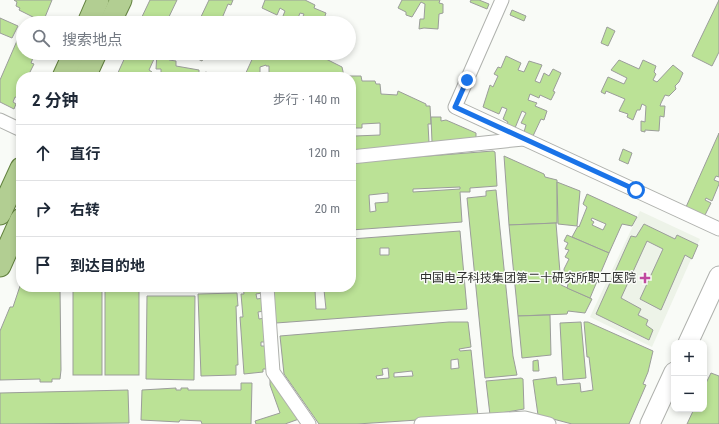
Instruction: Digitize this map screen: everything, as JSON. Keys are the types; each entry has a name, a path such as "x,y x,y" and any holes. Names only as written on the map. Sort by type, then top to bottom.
{"main road":[{"path":"91,16 98,0"},
{"path":"113,16 121,0"},
{"path":"65,72 71,60"},
{"path":"88,72 93,60"},
{"path":"0,214 16,179"},
{"path":"0,266 16,230"}],"street":[{"path":"502,0 455,107 525,138 719,229"},
{"path":"0,120 16,128"},
{"path":"356,156 525,138"},
{"path":"689,340 719,276"},
{"path":"267,292 273,372 309,424"},
{"path":"650,424 672,376"},
{"path":"421,424 525,418 549,424"}],"shaded area":[{"name":"中国电子科技集团第二十研究所职工医院","path":"640,211 700,239 652,347 590,317"}],"building":[{"path":"14,0 52,0 45,16 31,16 19,10 20,8 16,6 17,2"},
{"path":"150,0 177,0 169,16 142,16"},
{"path":"209,0 233,0 231,5 228,4 223,16 201,16"},
{"path":"265,0 305,0 315,5 314,8 326,13 325,16 303,16 304,14 300,13 299,16 283,16 285,11 280,8 277,15 262,8"},
{"path":"402,0 440,0 439,3 443,4 443,13 439,14 438,29 419,29 420,19 424,19 425,4 421,2 412,17 406,15 406,12 398,8"},
{"path":"471,0 479,0 489,4 487,9 470,2"},
{"path":"719,0 719,52 712,66 692,56"},
{"path":"512,10 526,16 524,21 510,15"},
{"path":"0,18 16,25 16,30 12,38 0,33"},
{"path":"607,27 615,31 608,46 601,43"},
{"path":"16,43 16,60 32,60 31,63 34,64 30,72 16,72 16,97 13,102 16,104 14,109 0,102 0,80"},
{"path":"506,56 521,63 518,70 524,72 529,61 542,65 535,81 540,83 544,73 549,76 553,69 561,73 553,91 555,92 551,100 540,95 539,98 530,94 528,100 537,103 535,106 547,111 544,120 541,119 533,136 524,132 526,125 521,123 526,113 522,111 515,128 507,124 508,122 503,119 507,109 502,107 499,114 483,107 490,85 493,87 498,76 494,74 498,67 501,68"},
{"path":"124,60 154,60 149,70 152,72 118,72"},
{"path":"157,60 169,60 176,61 176,66 199,70 199,72 161,72 161,69 156,69"},
{"path":"252,60 328,60 342,67 343,72 269,72 269,66 266,65 260,67 260,72 246,72"},
{"path":"619,60 639,69 643,60 656,66 654,72 656,74 653,80 657,82 673,65 683,73 679,82 675,86 676,89 669,96 665,95 661,103 660,106 665,106 664,117 660,116 659,131 641,131 641,121 645,122 646,106 642,104 640,110 637,110 633,120 627,117 628,114 619,111 625,99 606,91 605,94 601,92 608,77 624,84 627,78 611,70"},
{"path":"356,76 361,76 362,81 375,81 376,84 380,84 381,94 397,95 398,91 426,104 426,106 430,106 431,124 428,124 429,143 356,150 356,136 380,135 380,123 362,124 362,128 356,128"},
{"path":"431,117 441,117 441,121 446,120 476,133 476,141 432,142"},
{"path":"719,133 719,177 716,176 714,180 719,182 719,184 712,201 706,198 705,200 711,203 703,219 686,207"},
{"path":"623,149 632,153 628,164 619,160"},
{"path":"495,152 497,186 470,188 470,192 460,192 462,222 356,230 356,162","holes":["460,187 460,189 413,192 413,189","388,193 388,202 375,203 376,211 370,212 369,195"]},
{"path":"504,156 544,174 545,177 557,180 557,223 509,225"},
{"path":"557,182 580,191 577,226 558,224"},
{"path":"496,190 513,356 517,375 485,378 467,198 486,196 486,191"},
{"path":"587,194 637,217 632,226 622,224 609,253 572,237 578,226 579,227 587,207 583,204","holes":["592,218 606,224 603,230 592,225 594,222 591,220"]},
{"path":"556,223 561,285 592,299 585,313 568,311 567,314 518,316 509,225"},
{"path":"644,224 675,239 677,235 698,245 692,259 685,255 661,310 640,299 663,249 647,241 621,298 641,309 638,315 648,320 646,325 653,330 649,340 596,314 631,236 636,237"},
{"path":"460,231 467,309 276,323 273,292 315,292 316,309 326,309 324,292 356,292 356,239","holes":["380,248 389,248 389,255 380,255"]},
{"path":"567,235 609,253 590,298 567,288 568,284 564,282 564,269 569,259 565,257 569,250 565,249 568,243 564,241"},
{"path":"18,292 60,292 60,379 52,379 52,382 40,382 40,379 0,380 0,331 10,307 13,307"},
{"path":"73,292 102,292 102,375 73,375"},
{"path":"105,292 139,292 139,375 105,375"},
{"path":"244,292 262,292 256,294 257,299 263,298 264,311 258,312 259,319 265,318 266,342 261,342 261,346 267,346 268,369 263,369 263,372 244,374 240,317 243,317 241,294 244,294"},
{"path":"237,293 238,365 236,365 236,375 201,376 198,294"},
{"path":"147,296 195,296 194,380 146,379"},
{"path":"550,315 551,355 522,358 518,316"},
{"path":"449,322 468,322 471,347 459,349 460,351 471,350 478,416 357,424 319,424 284,374 280,336","holes":["458,359 459,368 451,369 451,360","388,368 389,378 377,379 376,376 383,375 382,369","412,371 413,376 394,377 394,373"]},
{"path":"581,322 586,378 563,380 560,323"},
{"path":"584,322 588,322 653,351 648,372 643,384 646,385 629,424 572,424 538,415 533,380 556,377 557,385 580,383 581,392 593,390 589,357 587,357"},
{"path":"538,360 539,371 533,371 533,361"},
{"path":"711,373 719,376 719,424 687,424 693,412 707,412 707,381"},
{"path":"276,379 299,419 285,424 256,424 255,421 280,413 270,385 270,380"},
{"path":"523,379 524,409 490,415 486,381"},
{"path":"241,383 252,383 251,424 202,424 201,421 180,420 179,422 141,420 142,390 176,388 176,390 181,390 181,388 188,388 188,390 241,390"},
{"path":"128,390 129,423 0,424 0,393"}],"place":[{"name":"中国电子科技集团第二十研究所职工医院","path":"645,278"}],"route":[{"path":"467,80 455,107 636,190"}]}
